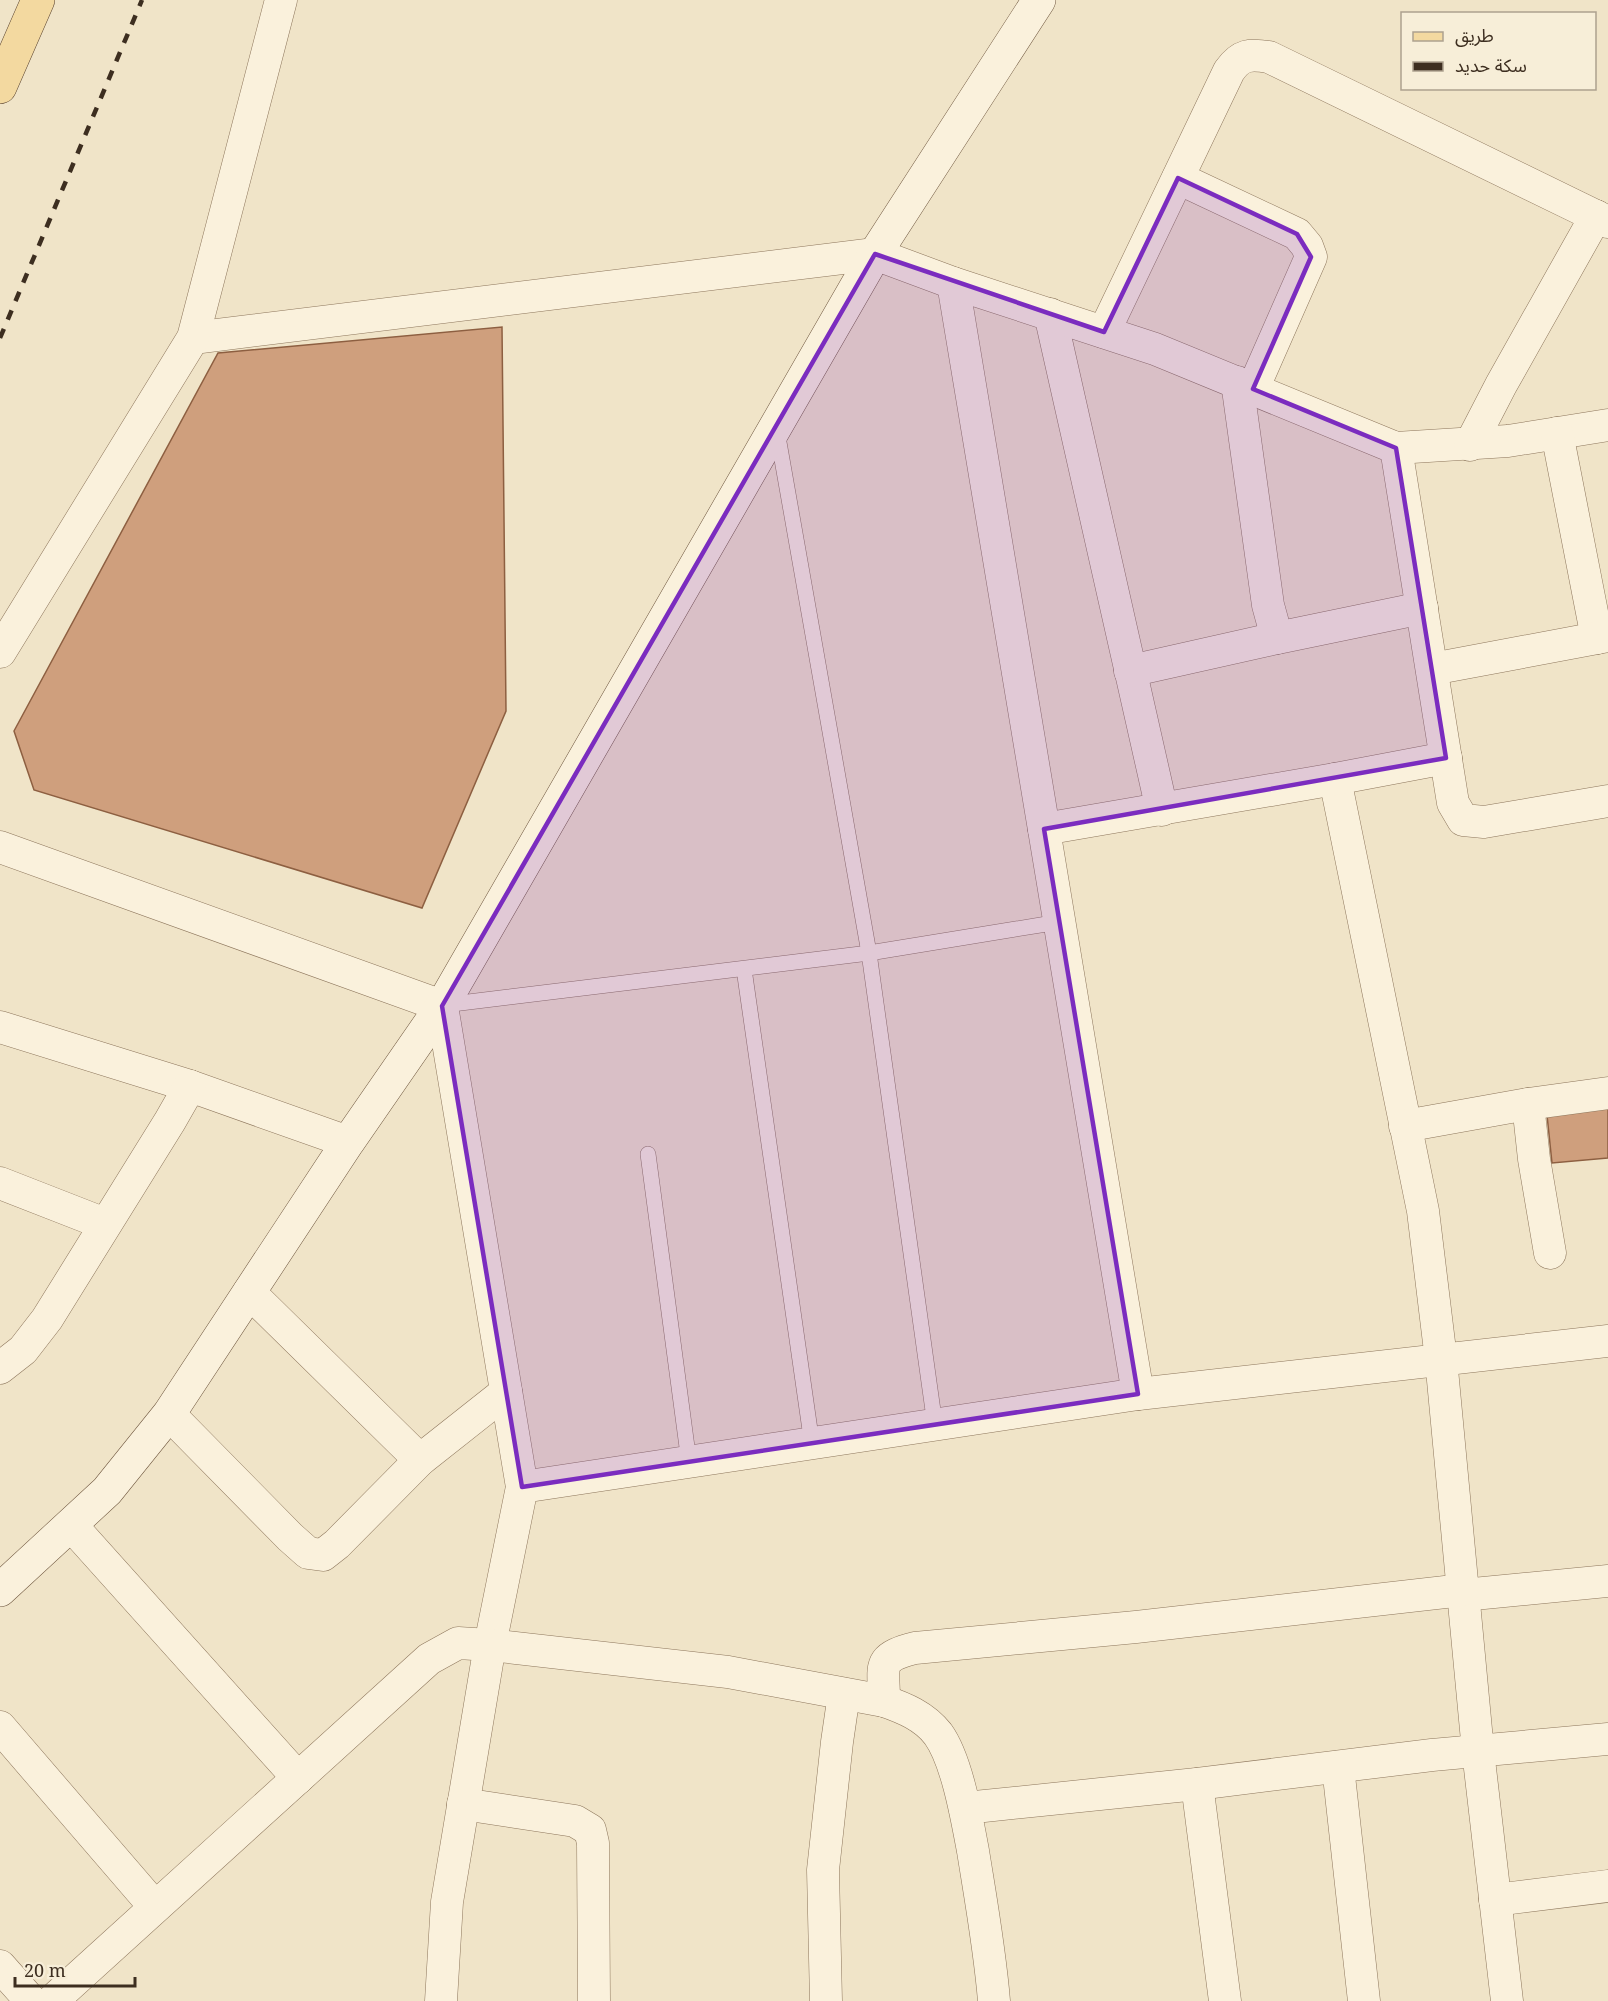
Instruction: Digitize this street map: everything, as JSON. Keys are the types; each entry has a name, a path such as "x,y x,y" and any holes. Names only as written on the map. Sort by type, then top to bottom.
{"main road":[{"path":"0,87 38,0"}],"street":[{"path":"0,652 193,338 280,0"},
{"path":"4,1579 71,1525 107,1491 169,1414 348,1142 442,1006 875,254 1039,0"},
{"path":"1104,332 1229,70 1237,60 1246,56 1269,57 1602,219 1501,385 1470,445"},
{"path":"1178,178 1298,234 1307,246 1311,257 1245,385 1268,605 1277,638"},
{"path":"193,338 875,254 953,283 1155,349 1396,448 1508,441 1608,425"},
{"path":"953,283 1138,1394"},
{"path":"1050,314 1162,810"},
{"path":"1432,669 1602,637 1557,433"},
{"path":"1396,448 1454,803 1463,820 1484,822 1608,801"},
{"path":"1130,671 1422,608"},
{"path":"1044,829 1162,810 1446,758"},
{"path":"1335,779 1423,1211 1441,1359 1478,1750 1507,2001"},
{"path":"0,847 442,1006"},
{"path":"441,2001 447,1902 490,1645 522,1487 442,1006"},
{"path":"0,1027 190,1086 348,1142"},
{"path":"0,1368 23,1350 47,1319 190,1086"},
{"path":"1405,1126 1528,1104 1608,1093"},
{"path":"1528,1104 1534,1159 1550,1253"},
{"path":"0,1183 105,1224"},
{"path":"249,1292 420,1460"},
{"path":"522,1487 1138,1394 1608,1341"},
{"path":"169,1414 290,1537 308,1553 323,1555 337,1544 420,1460 506,1392"},
{"path":"71,1525 298,1778"},
{"path":"884,1701 884,1665 888,1658 896,1653 915,1648 1463,1592 1608,1581"},
{"path":"52,2001 429,1659 458,1643 729,1672 884,1701 905,1708 920,1717 938,1734 951,1762 965,1808 989,1945 994,2001"},
{"path":"826,2001 823,1870 835,1754 844,1694"},
{"path":"0,1727 155,1907"},
{"path":"965,1808 1197,1784 1478,1750 1608,1739"},
{"path":"1338,1767 1364,2001"},
{"path":"1197,1784 1225,2001"},
{"path":"463,1804 575,1821 590,1830 593,1843 594,2001"},
{"path":"1495,1900 1608,1886"},
{"path":"0,1966 31,2001"}],"lane":[{"path":"776,425 869,953 935,1425"},
{"path":"442,1006 869,953 1059,922"},
{"path":"744,969 812,1444"},
{"path":"648,1154 688,1462"}],"highlighted area":[{"path":"1178,178 1297,234 1311,257 1253,389 1396,448 1446,758 1044,829 1138,1394 522,1487 442,1006 875,254 1104,332"}],"building":[{"path":"502,327 506,711 422,908 34,790 14,731 218,353"},
{"path":"1608,1107 1608,1158 1552,1163 1547,1115"}],"railway":[{"path":"0,338 142,0"}]}
